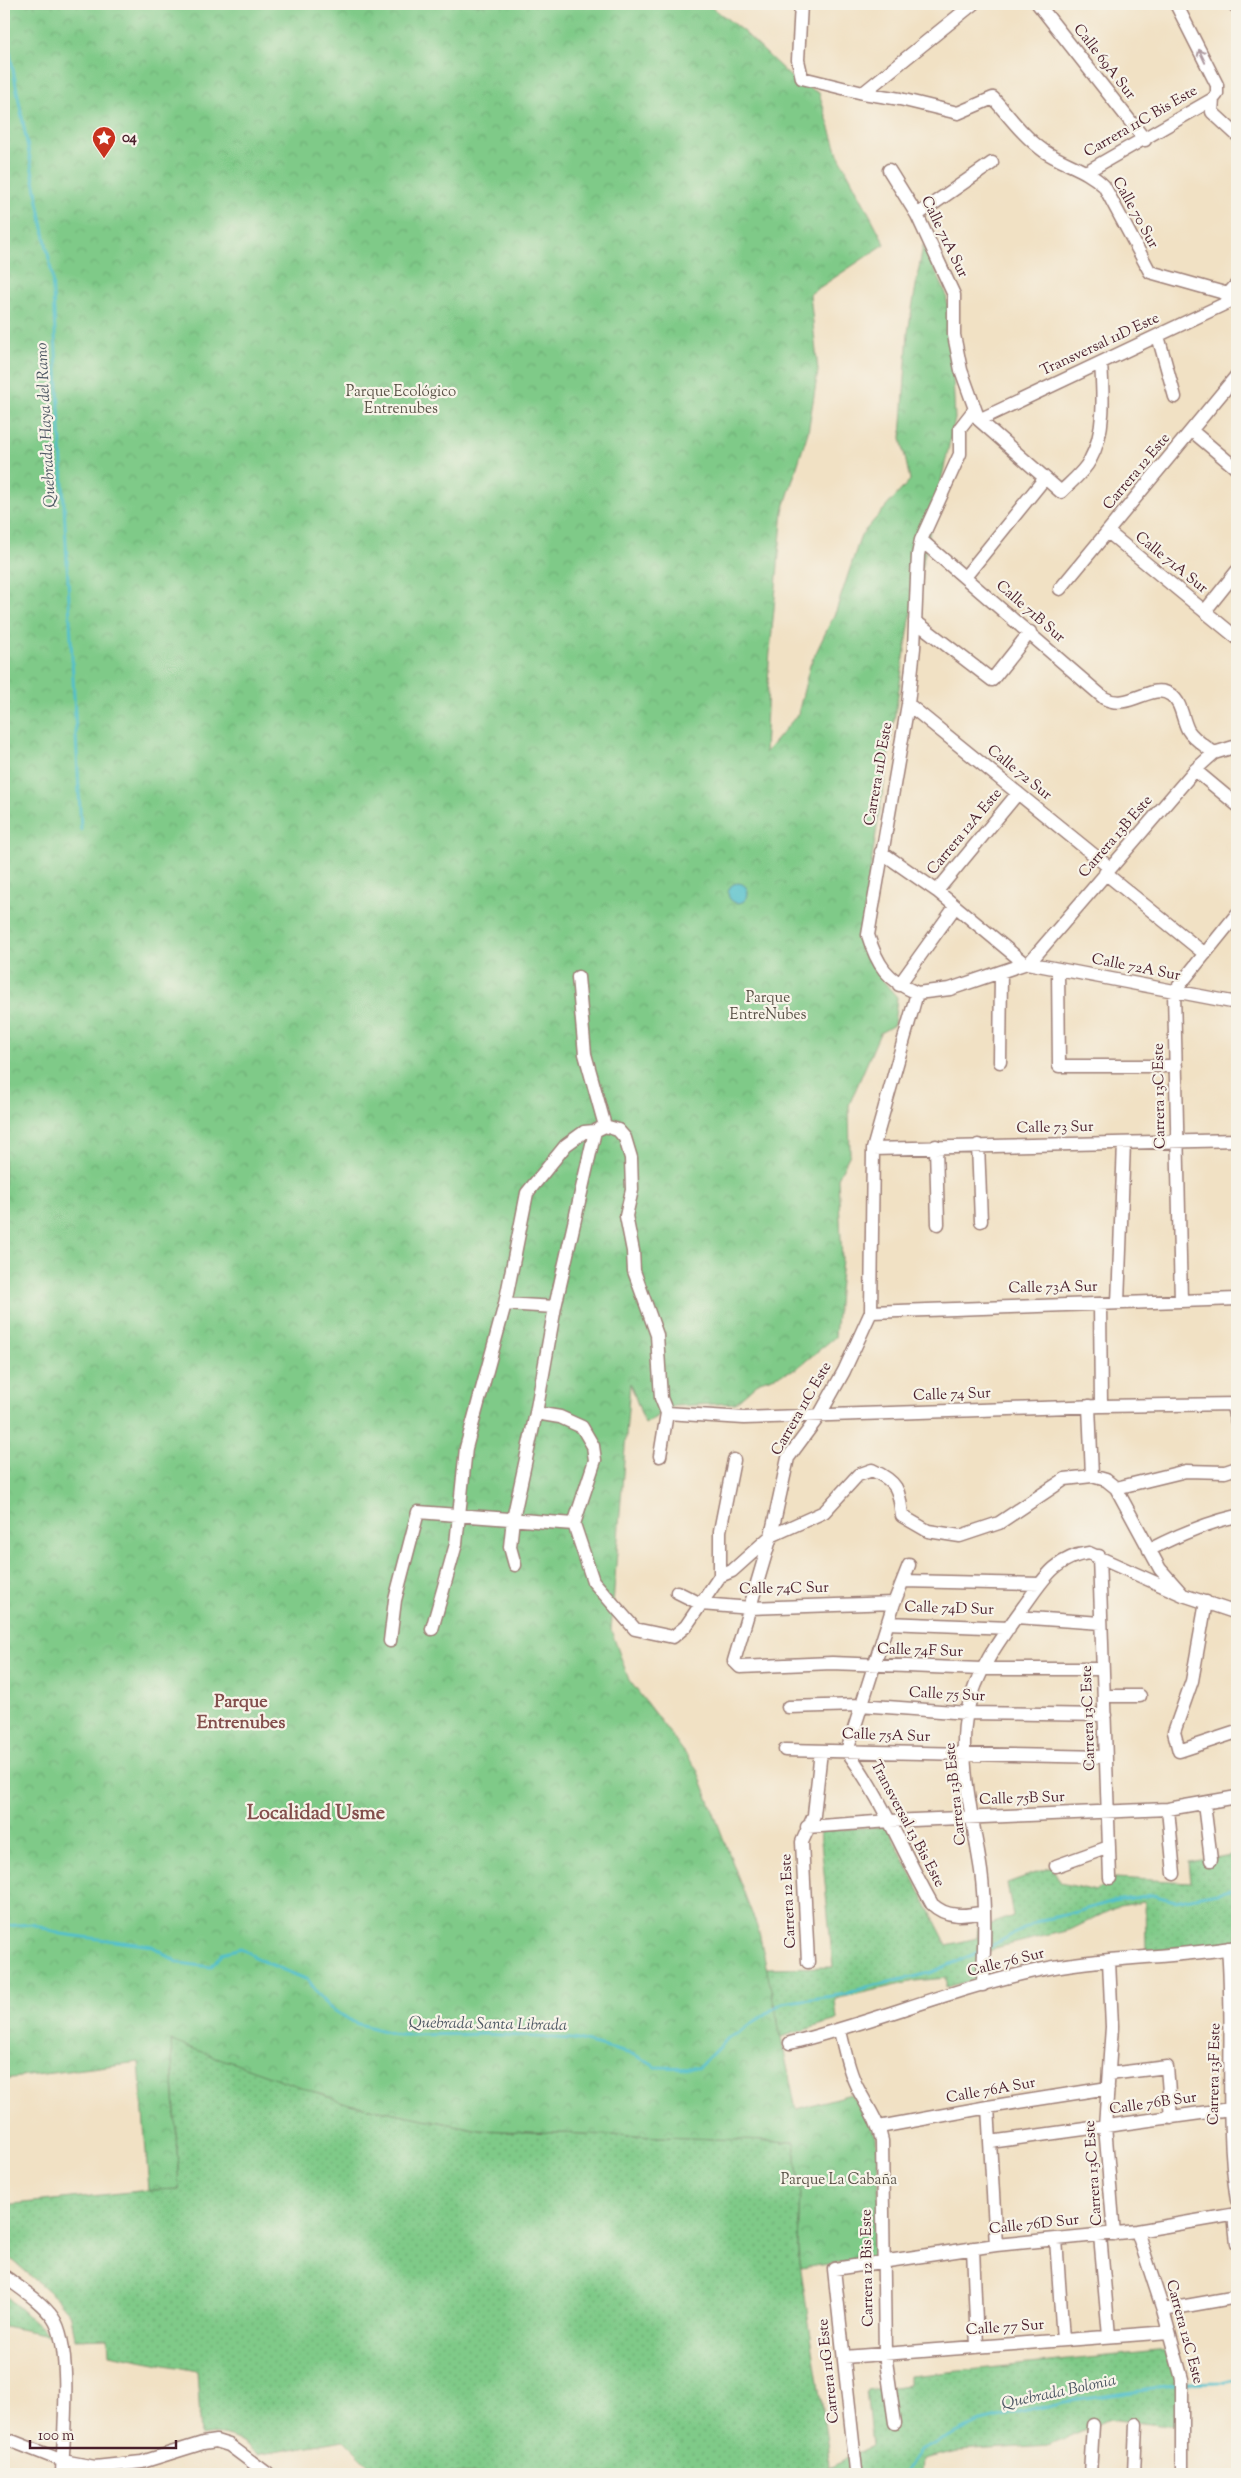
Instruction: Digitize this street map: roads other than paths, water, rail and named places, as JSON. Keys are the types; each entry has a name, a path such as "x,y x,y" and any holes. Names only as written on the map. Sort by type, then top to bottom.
{"street":[{"path":"801,4 799,70 802,78 807,81 863,93 973,4"},
{"name":"Calle 69A Sur","path":"1038,4 1145,140"},
{"path":"1176,4 1217,85 1217,94 1213,99 1212,112 1237,135"},
{"path":"1233,4 1237,7"},
{"name":"Calle 70 Sur","path":"863,93 900,99 958,113 992,98 1036,145 1086,172 1104,186 1146,268 1150,272 1234,298"},
{"name":"Carrera 11C Bis Este","path":"1086,172 1145,140 1213,99"},
{"path":"917,215 992,163"},
{"name":"Calle 71A Sur","path":"889,170 917,215 954,295 954,335 962,370 977,415"},
{"path":"1234,298 1237,284"},
{"name":"Transversal 11D Este","path":"977,415 1102,363 1234,298"},
{"path":"1158,336 1175,397"},
{"path":"977,415 1061,492 1091,459 1098,438 1103,401 1102,363"},
{"name":"Carrera 12 Este","path":"1060,589 1237,375"},
{"name":"Carrera 11D Este","path":"916,993 898,985 887,976 872,950 868,935 908,704 918,555 921,540 960,454 960,428 977,415"},
{"path":"1192,431 1236,465"},
{"path":"965,577 1045,478"},
{"name":"Calle 71A Sur","path":"1108,532 1237,638"},
{"name":"Calle 71B Sur","path":"921,540 1030,632 1104,698 1120,704 1150,693 1170,694 1176,700 1189,731 1214,753"},
{"path":"1205,611 1237,571"},
{"path":"915,620 992,680 1030,632"},
{"name":"Calle 72 Sur","path":"908,704 1018,793 1205,954"},
{"name":"Carrera 13B Este","path":"1027,963 1196,770 1214,753 1237,746"},
{"path":"1196,770 1237,805"},
{"name":"Carrera 12A Este","path":"937,891 1018,793"},
{"name":"Calle 72A Sur","path":"881,852 937,891 1027,963 1237,1003"},
{"path":"898,985 955,907"},
{"path":"1174,992 1237,914"},
{"path":"916,993 950,989 1027,963"},
{"path":"1058,969 1058,1064 1063,1067 1176,1066"},
{"path":"1000,1062 1001,973"},
{"path":"515,1565 510,1547 513,1519 536,1413 555,1307 600,1128 585,1054 578,977"},
{"name":"Carrera 13C Este","path":"1174,992 1181,1301"},
{"name":"Carrera 11C Este","path":"736,1664 734,1661 736,1649 751,1608 771,1536 788,1458 819,1416 844,1372 870,1312 874,1149 916,993"},
{"path":"432,1629 456,1544 466,1448 505,1304 527,1193 566,1145 584,1132 600,1128 618,1130 625,1138 631,1158 632,1190 626,1216 633,1251 634,1271 656,1335 661,1398 667,1413 660,1456"},
{"name":"Calle 73 Sur","path":"874,1149 1237,1140"},
{"path":"1118,1303 1124,1143"},
{"path":"978,1145 982,1221"},
{"path":"936,1146 938,1224"},
{"name":"Calle 73A Sur","path":"870,1312 1237,1299"},
{"path":"505,1304 555,1307"},
{"path":"1092,1476 1100,1304"},
{"path":"1234,1404 1237,1422"},
{"name":"Calle 74 Sur","path":"667,1413 744,1418 1095,1406 1234,1404"},
{"path":"536,1413 560,1417 582,1427 593,1446 594,1460 574,1524 593,1581 635,1629 673,1637 686,1626 720,1576 721,1524 734,1460"},
{"path":"1116,1488 1186,1471 1225,1472 1237,1468"},
{"path":"720,1576 732,1571 771,1536 824,1512 858,1475 872,1470 890,1478 899,1491 902,1516 928,1531 960,1536 999,1523 1065,1479 1092,1476 1106,1480 1116,1488 1160,1569 1183,1595"},
{"path":"390,1641 395,1600 418,1512 574,1524"},
{"path":"1149,1550 1204,1525 1237,1516"},
{"name":"Carrera 13B Este","path":"983,1985 984,1912 981,1872 972,1817 965,1754 967,1713 981,1669 1012,1622 1054,1566 1077,1555 1089,1553 1099,1556"},
{"path":"1099,1556 1183,1595 1237,1613"},
{"name":"Carrera 13C Este","path":"1099,1556 1110,1878"},
{"path":"847,1751 894,1603 909,1565"},
{"path":"904,1580 1040,1584"},
{"name":"Calle 74C Sur","path":"677,1592 701,1604 751,1608 894,1603"},
{"path":"1206,1602 1192,1681 1174,1732 1179,1751 1237,1732"},
{"path":"1012,1622 1102,1623"},
{"name":"Calle 74D Sur","path":"888,1623 1012,1622"},
{"name":"Calle 74F Sur","path":"736,1664 740,1667 848,1663 874,1666 981,1669 1103,1669"},
{"path":"1104,1696 1140,1696"},
{"name":"Calle 75 Sur","path":"788,1707 860,1706 967,1713 1104,1715"},
{"name":"Calle 75A Sur","path":"785,1750 1106,1756"},
{"name":"Carrera 12 Este","path":"808,1962 802,1842 814,1815 821,1751"},
{"name":"Transversal 13 Bis Este","path":"847,1751 862,1771 890,1821 932,1904 939,1911 957,1915 984,1912"},
{"name":"Calle 75B Sur","path":"807,1828 890,1821 1168,1809 1237,1797"},
{"path":"1204,1804 1211,1860"},
{"path":"1168,1809 1174,1874"},
{"path":"1056,1866 1109,1847"},
{"name":"Calle 76 Sur","path":"790,2043 840,2031 983,1985 1031,1972 1233,1947"},
{"name":"Carrera 13F Este","path":"1233,1947 1230,2110 1232,2163 1237,2200"},
{"name":"Carrera 13C Este","path":"1109,1962 1112,2027 1105,2126 1114,2234"},
{"name":"Carrera 12 Bis Este","path":"840,2031 854,2080 880,2127 883,2158 883,2262 886,2354 895,2423"},
{"path":"1109,2074 1167,2068 1171,2118"},
{"name":"Calle 76A Sur","path":"880,2127 988,2107 1108,2088"},
{"path":"988,2107 996,2245"},
{"name":"Calle 76B Sur","path":"990,2142 1230,2110"},
{"path":"1235,2214 1237,2243"},
{"name":"Calle 76D Sur","path":"834,2269 996,2245 1137,2231 1235,2214"},
{"name":"Carrera 12C Este","path":"1137,2231 1170,2332 1183,2385 1182,2474"},
{"path":"1100,2235 1109,2336"},
{"path":"1056,2239 1063,2340"},
{"path":"973,2248 977,2347"},
{"name":"Carrera 11G Este","path":"834,2269 856,2470"},
{"path":"4,2276 43,2306 61,2332 65,2425 62,2474"},
{"path":"1163,2310 1237,2296"},
{"name":"Calle 77 Sur","path":"844,2357 1170,2332"},
{"path":"1134,2474 1136,2424"},
{"path":"1090,2474 1093,2425"},
{"path":"4,2438 63,2461 95,2467 142,2462 203,2443 216,2442 230,2445 268,2474"}],"water":[{"path":"738,883 745,886 748,893 745,900 738,903 731,900 728,893 731,886"}],"waterway":[{"name":"Quebrada Haya del Ramo","path":"4,22 52,275 81,830"},
{"name":"Quebrada Santa Librada","path":"987,1948 1041,1920 1114,1901 1152,1895 1175,1901 1237,1889"},
{"name":"Quebrada Santa Librada","path":"4,1926 32,1924 61,1934 152,1946 179,1963 211,1967 222,1953 241,1948 260,1960 308,1980 327,2006 355,2023 398,2035 487,2034 574,2039 635,2055 656,2067 698,2068 724,2042 782,2003 846,1994 867,1987 930,1973 979,1952"},
{"name":"Quebrada Bolonia","path":"1186,2384 1218,2383 1237,2378"},
{"name":"Quebrada Bolonia","path":"904,2474 919,2451 977,2423 1064,2402 1180,2385"}],"place":[{"name":"04","path":"104,159"}],"district":[{"name":"Parque Entrenubes","path":"241,1714"},
{"name":"Localidad Usme","path":"316,1814"}],"park label":[{"name":"Parque Ecológico Entrenubes","path":"401,400"},
{"name":"Parque EntreNubes","path":"768,1006"},
{"name":"Parque La Cabaña","path":"839,2180"}]}
